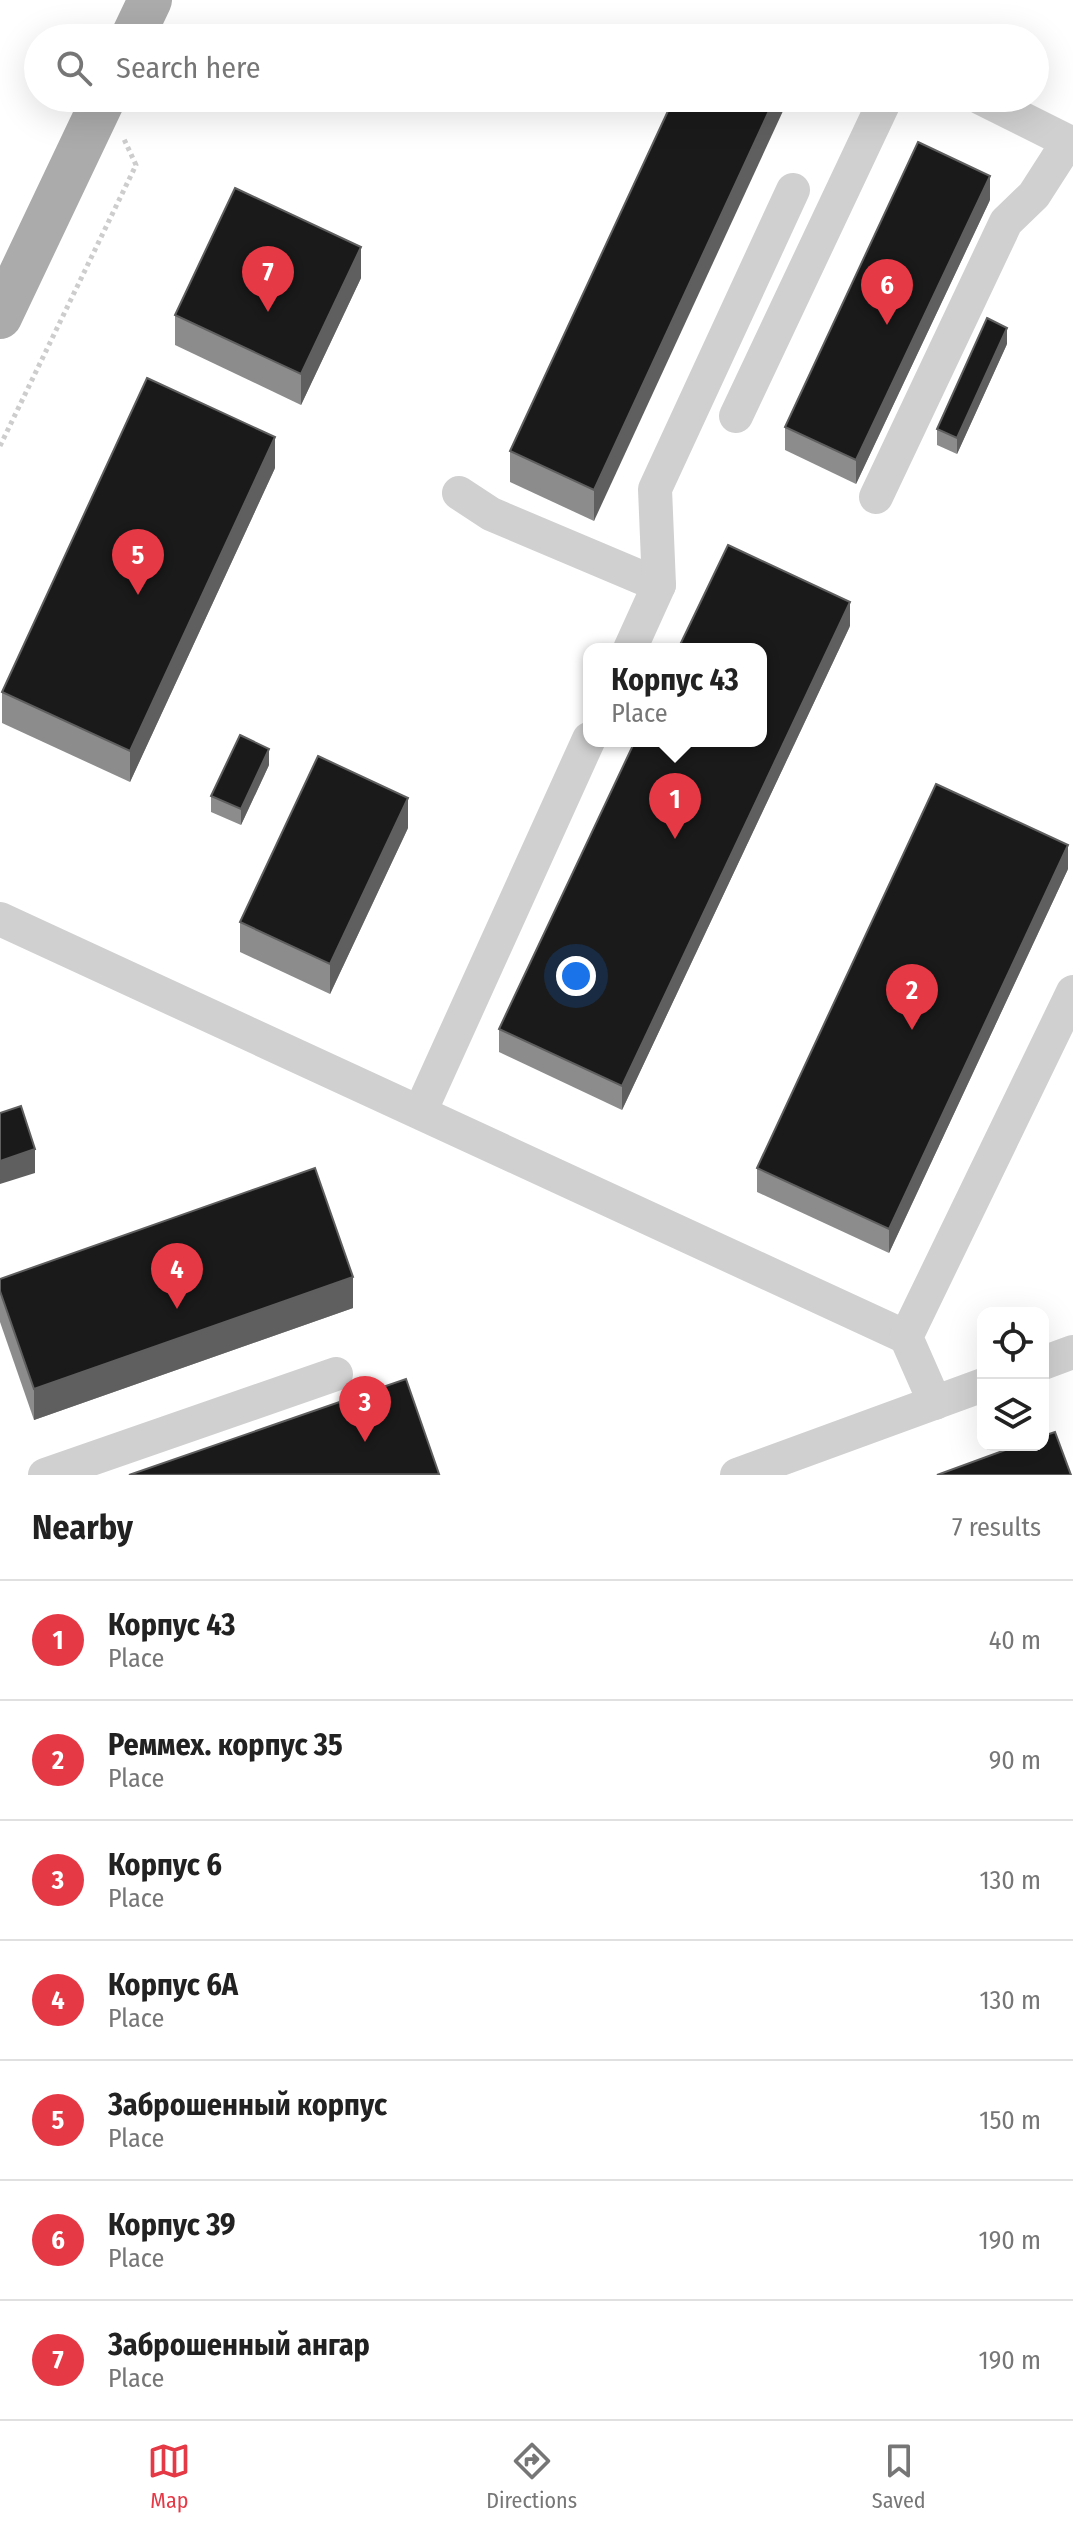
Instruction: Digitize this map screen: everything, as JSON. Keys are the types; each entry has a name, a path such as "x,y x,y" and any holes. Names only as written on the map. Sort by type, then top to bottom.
{"main road":[{"path":"139,24 150,0"},
{"path":"0,317 109,112"}],"lane":[{"path":"736,416 879,112"},
{"path":"876,497 1006,222 1034,195 1070,143 1009,112"},
{"path":"633,643 659,585 655,489 793,190"},
{"path":"459,493 491,514 659,585"},
{"path":"420,1112 585,747"},
{"path":"0,919 906,1337 935,1403"},
{"path":"906,1337 1073,992"},
{"path":"1049,1361 1073,1352"},
{"path":"45,1475 336,1374"},
{"path":"737,1475 977,1387"}],"path":[{"path":"0,446 136,165 110,112"}],"building":[{"path":"667,112 769,112 594,490 510,451"},
{"path":"918,142 990,176 856,460 785,427"},
{"path":"235,188 361,247 301,374 175,315"},
{"path":"987,318 1007,328 957,438 937,429"},
{"path":"147,378 275,437 130,751 2,692"},
{"path":"728,545 850,602 622,1086 499,1029 632,747 767,747 767,643 681,643"},
{"path":"240,735 269,749 241,809 211,796"},
{"path":"318,756 408,798 330,964 240,922"},
{"path":"936,784 1068,845 889,1229 757,1168"},
{"path":"21,1106 35,1149 0,1161 0,1113"},
{"path":"315,1168 353,1277 34,1389 0,1291 0,1279"},
{"path":"406,1379 439,1474 129,1475"},
{"path":"1055,1432 1071,1475 937,1475 1003,1451 1049,1451 1049,1434"}],"place":[{"name":"Заброшенный ангар","path":"268,312"},
{"name":"Корпус 39","path":"887,325"},
{"name":"Заброшенный корпус","path":"138,595"},
{"name":"Корпус 43","path":"675,839"},
{"name":"Реммех. корпус 35","path":"912,1030"},
{"name":"Корпус 6А","path":"177,1309"},
{"name":"Корпус 6","path":"365,1442"}]}
